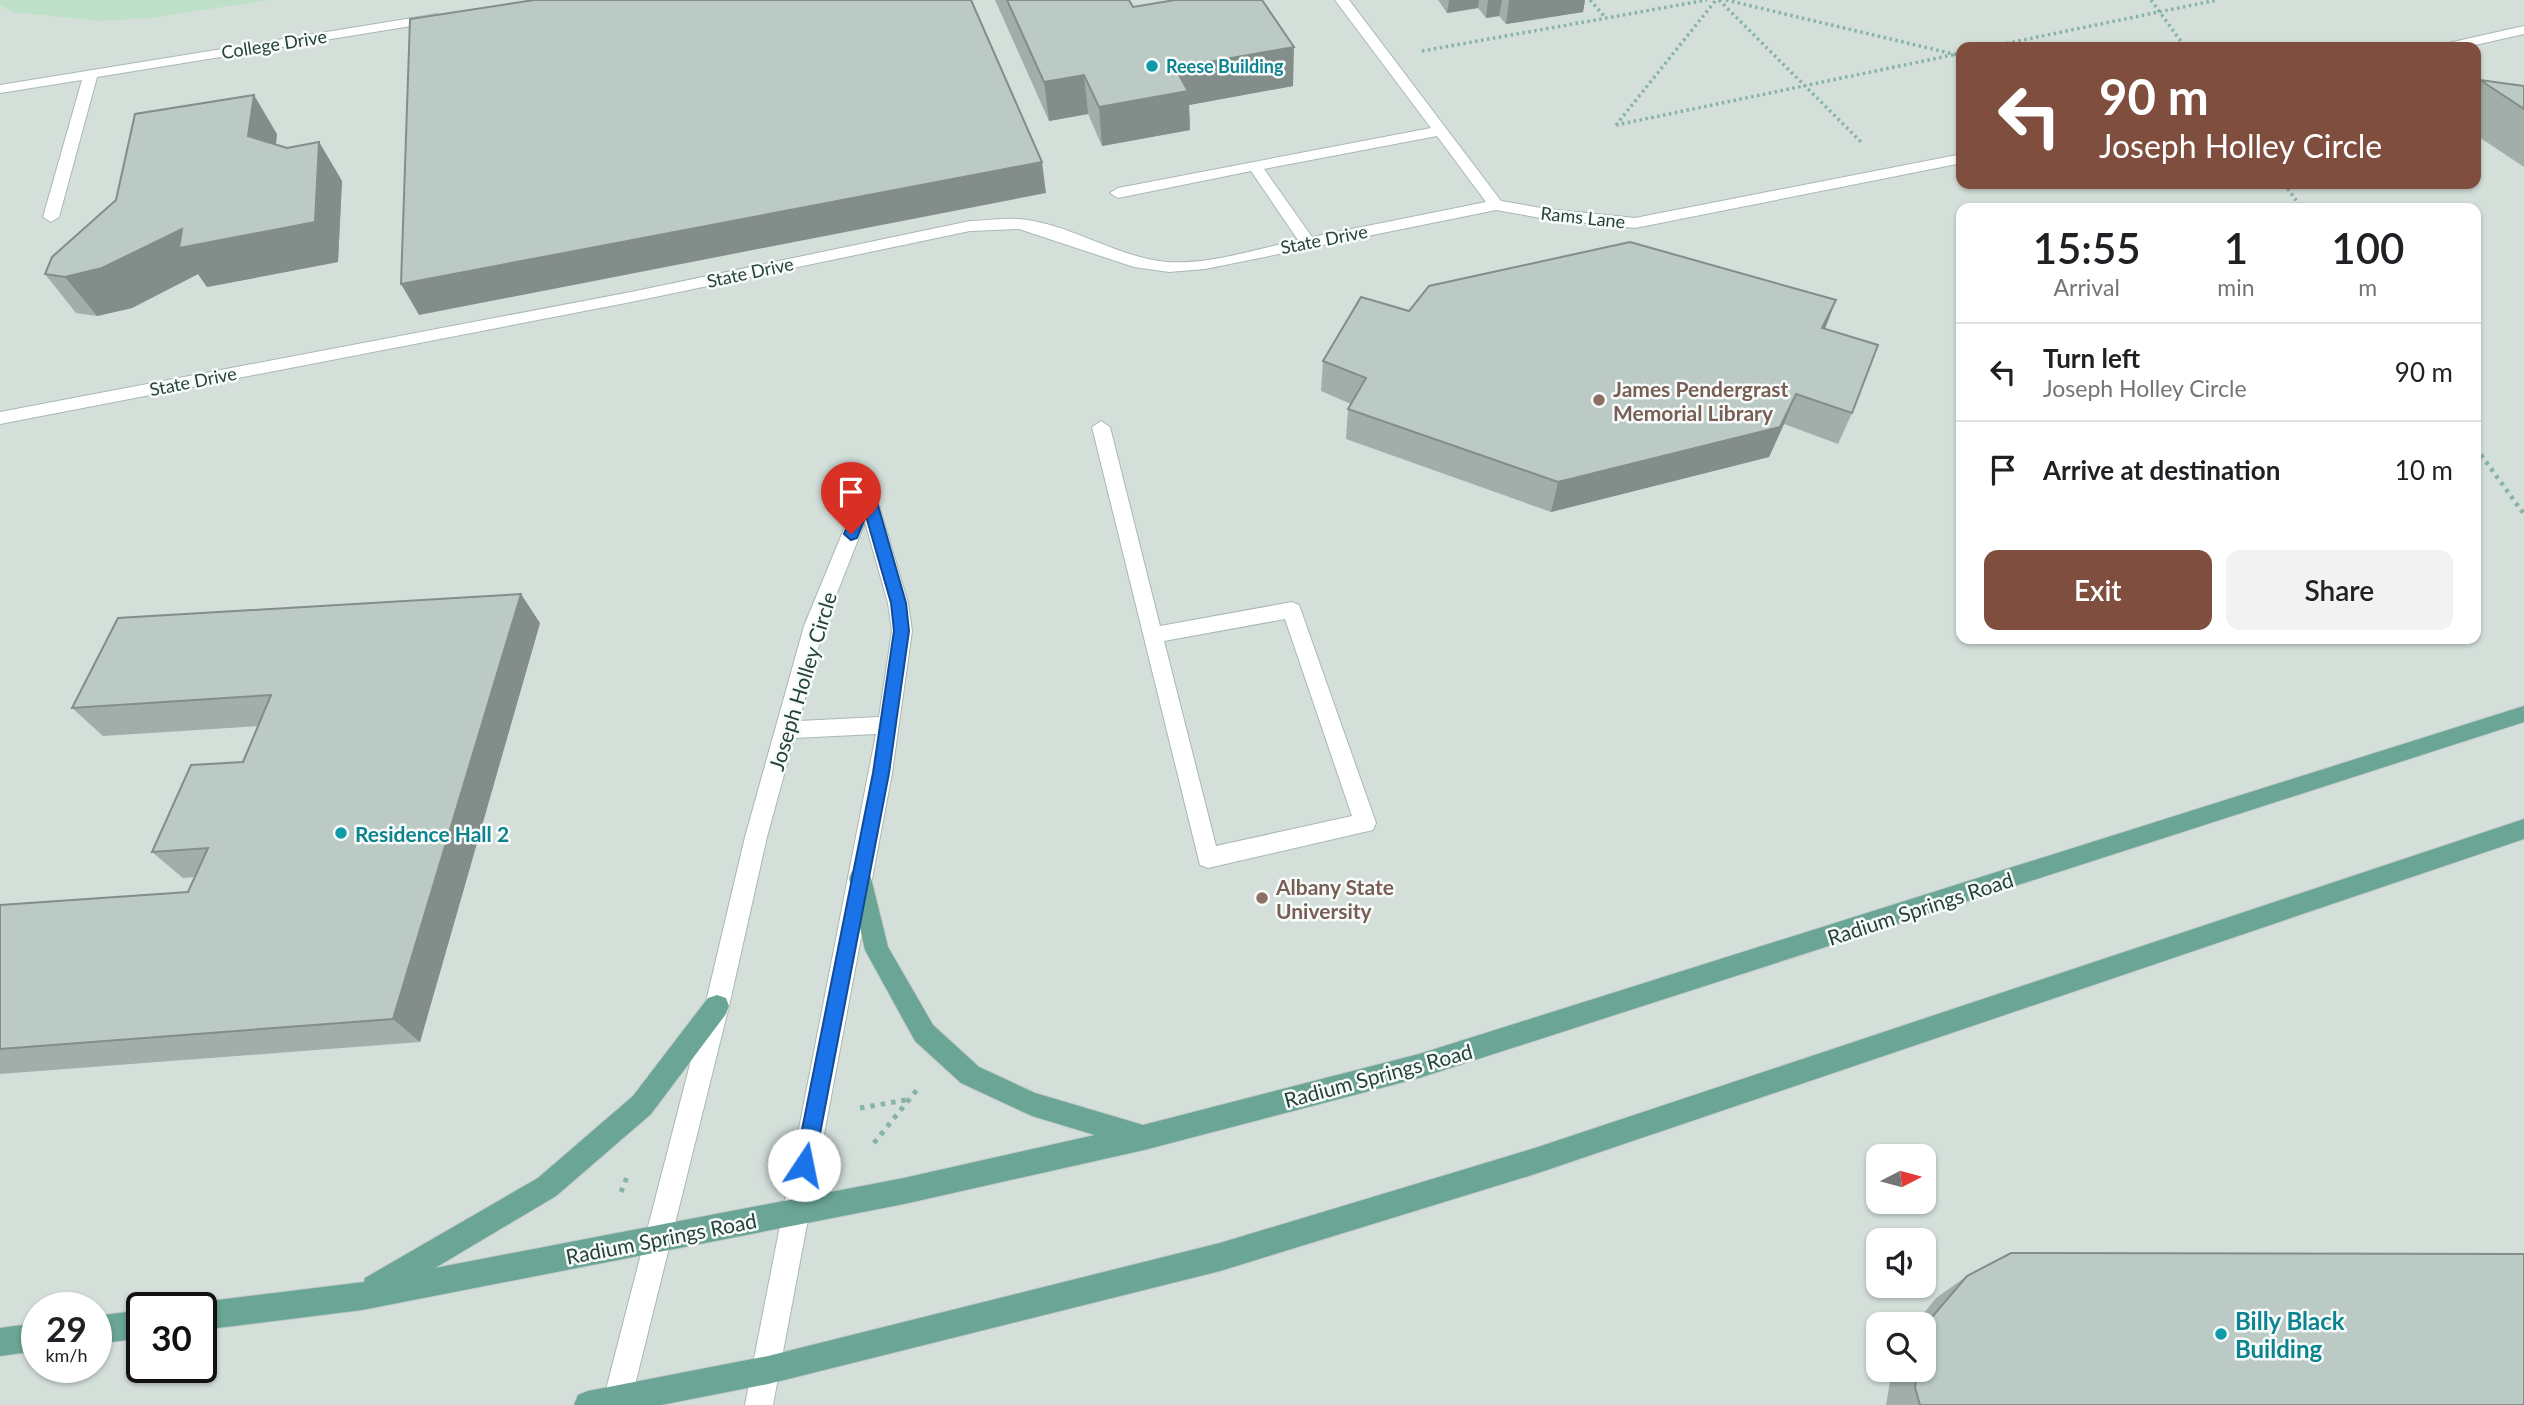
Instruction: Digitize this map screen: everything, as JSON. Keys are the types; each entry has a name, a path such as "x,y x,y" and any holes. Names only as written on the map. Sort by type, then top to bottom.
{"main road":[{"name":"Radium Springs Road","path":"217,1314 362,1296 904,1191 1144,1138 1419,1066 2524,713"},
{"path":"588,1405 617,1403 768,1370 1220,1257 1535,1161 2524,830"},
{"path":"860,878 877,950 924,1033 970,1075 995,1087 1032,1104 1144,1138"},
{"path":"362,1296 547,1187 642,1105 717,1006"},
{"path":"0,1342 21,1339"}],"street":[{"path":"1342,0 1496,205"},
{"name":"College Drive","path":"0,89 454,15"},
{"path":"2471,42 2524,30"},
{"path":"51,217 91,74"},
{"path":"1118,193 1440,131"},
{"name":"Rams Lane","path":"1496,205 1547,214 1635,223 1956,159"},
{"path":"1255,166 1308,243"},
{"name":"State Drive","path":"0,418 631,297 971,226 1019,224 1048,231 1134,262 1169,267 1205,264 1496,205"},
{"path":"1101,427 1208,858 1364,823 1292,610 1153,635"},
{"name":"Joseph Holley Circle","path":"617,1403 717,1006 756,837 814,626 867,495 898,603 902,631 860,878 795,1212 768,1370 759,1405"},
{"path":"786,730 888,725"}],"path":[{"path":"1590,0 1606,18"},
{"path":"1385,57 1707,0"},
{"path":"1892,173 1805,86 1718,0 1616,125 1805,86 1954,55"},
{"path":"1726,0 1954,55"},
{"path":"2151,0 2181,42"},
{"path":"2013,42 2217,0"},
{"path":"2481,455 2524,514"},
{"path":"874,1143 923,1084"},
{"path":"850,1109 907,1100"}],"shaded area":[{"name":"Albany State University","path":"0,0 2524,0 2524,1405 0,1405"}],"green space":[{"path":"0,0 269,0 151,18 100,21 13,12 0,5"}],"building":[{"path":"534,0 971,0 1042,162 401,284 410,19"},
{"path":"1007,0 1129,0 1133,7 1175,0 1262,0 1294,47 1175,68 1188,91 1099,107 1084,75 1044,82"},
{"path":"2481,80 2524,86 2524,109 2481,81"},
{"path":"254,95 248,136 287,148 319,142 315,222 179,248 182,229 102,268 65,277 45,274 52,257 116,200 135,114"},
{"name":"James Pendergrast Memorial Library","path":"1630,242 1836,300 1822,328 1878,345 1852,413 1796,394 1780,427 1558,482 1348,409 1366,378 1323,361 1361,297 1409,311 1429,286"},
{"name":"Residence Hall 2","path":"521,594 393,1019 0,1049 0,905 188,892 208,848 152,852 191,765 243,762 271,695 72,708 118,618"},
{"name":"Billy Black Building","path":"2011,1253 2524,1254 2524,1405 1920,1405 1916,1382 1936,1382 1936,1312 1967,1276"}],"place":[{"name":"Reese Building","path":"1152,66"},
{"name":"James Pendergrast Memorial Library","path":"1599,400"},
{"name":"Residence Hall 2","path":"341,833"},
{"name":"Albany State University","path":"1262,898"},
{"name":"Billy Black Building","path":"2221,1334"}],"route":[{"path":"804,1165 881,773 902,631 898,603 867,495 851,534"}]}
